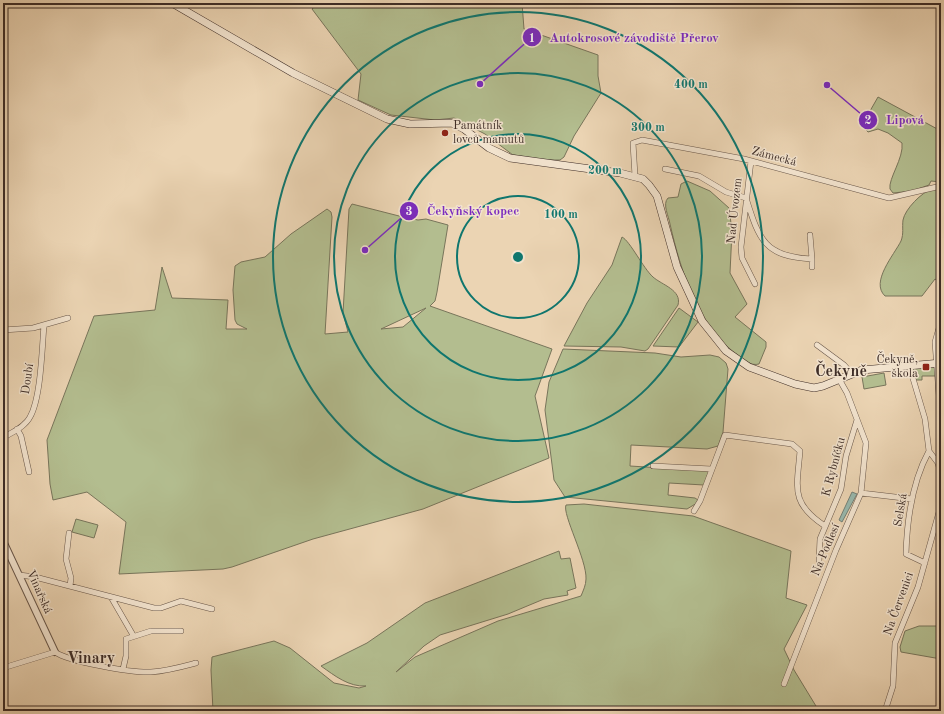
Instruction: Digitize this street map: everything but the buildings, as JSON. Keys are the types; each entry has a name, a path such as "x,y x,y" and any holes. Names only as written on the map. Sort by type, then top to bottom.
{"main road":[{"path":"172,3 293,73 387,119 410,124 452,123 464,129 490,148 510,158 635,176 647,183 656,195 674,259 689,296 705,325 726,351 754,369 802,386 819,387 851,373 862,370 939,363"}],"street":[{"name":"Zámecká","path":"635,176 634,143 642,140 751,161 889,198 941,186"},
{"name":"Nad Úvozem","path":"751,161 741,247 742,258 755,284"},
{"path":"665,169 698,176 726,192 746,198 760,236 778,253 785,256 812,259"},
{"path":"810,235 812,267"},
{"path":"3,330 44,325 68,318"},
{"path":"941,321 936,339 939,363 941,422"},
{"name":"Doubí","path":"3,438 30,418 38,383 44,325"},
{"path":"817,346 851,373"},
{"path":"909,365 925,419 929,451 938,463"},
{"path":"839,379 847,393 856,420"},
{"name":"Na Podlesí","path":"784,684 836,550 861,493 866,443 856,420"},
{"name":"K Rybníčku","path":"819,561 820,539 841,489 846,456 856,420"},
{"path":"17,429 21,436 29,472"},
{"path":"694,511 700,501 725,435 792,444 800,451 797,488 800,503 812,517 825,526"},
{"path":"941,436 938,463 941,475"},
{"name":"Selská","path":"925,563 906,554 912,499 917,476 929,451"},
{"path":"653,466 711,469"},
{"path":"861,493 912,499"},
{"name":"Na Červenici","path":"885,711 893,686 895,643 918,587 941,505"},
{"path":"70,533 66,559 71,578 70,586"},
{"name":"Vinařská","path":"3,541 56,652"},
{"path":"19,575 70,586 154,608 161,608 181,601 212,609"},
{"path":"111,597 133,635"},
{"path":"123,669 126,656 126,639 133,635 160,630 181,631"},
{"path":"3,668 56,652 68,659 123,669 150,672 182,668 196,663"}],"green space":[{"path":"319,3 522,3 524,29 598,55 598,76 601,93 574,136 564,157 560,160 546,160 513,155 485,134 454,118 435,120 391,115 358,100 361,74 312,9"},
{"path":"878,97 941,131 941,182 931,181 929,185 912,191 893,193 890,189 891,180 901,155 902,143 888,133 878,129 868,132 862,125"},
{"path":"687,181 710,191 729,208 732,231 730,273 747,304 735,317 766,342 766,347 759,364 751,364 747,362 725,345 702,314 693,297 674,242 666,211 666,201 668,198 678,197 681,184"},
{"path":"941,188 941,265 937,273 941,275 941,283 935,279 922,296 885,296 881,290 880,283 885,268 901,241 904,216 910,206 924,194 932,189"},
{"path":"352,204 403,217 418,220 426,219 448,225 435,301 430,306 552,349 535,396 549,458 423,509 313,539 232,567 223,569 119,574 126,522 87,492 53,500 50,484 47,440 94,316 155,310 162,267 172,298 228,300 226,329 247,329 237,324 235,320 233,290 235,266 241,262 265,257 291,234 327,209 331,212 332,217 325,334 348,332 343,313 349,209","holes":["426,308 403,327 381,329"]},
{"path":"622,237 629,244 649,273 677,295 678,305 648,349 645,351 621,347 564,346 587,303 612,265"},
{"path":"679,308 698,322 679,347 653,346"},
{"path":"563,349 655,353 681,357 710,355 719,357 726,363 728,369 723,432 718,446 707,449 631,445 630,466 709,471 704,485 669,483 668,495 695,498 698,500 697,503 687,509 565,497 554,480 545,410 549,382"},
{"path":"912,368 936,368 937,376 922,376 922,380 915,380"},
{"path":"884,373 886,385 864,389 862,377"},
{"path":"584,504 693,516 791,551 786,598 807,605 784,649 794,670 819,711 213,711 211,670 212,657 274,641 290,648 334,683 359,688 366,686 348,683 321,666 367,643 425,603 559,551 561,559 570,558 576,588 567,591 568,595 544,599 508,614 440,635 424,646 396,672 415,657 498,621 581,596 586,583 585,571 568,518 566,505"},
{"path":"76,519 98,525 94,538 72,532"},
{"path":"919,626 941,626 941,659 901,652 900,647 905,631"}],"water":[{"path":"852,492 857,494 842,522 839,520"}],"place":[{"name":"Autokrosové závodiště Přerov","path":"480,84"},
{"name":"Lipová","path":"827,85"},
{"name":"Památník lovců mamutů","path":"445,133"},
{"name":"Čekyňský kopec","path":"365,250"},
{"name":"Čekyně, škola","path":"926,367"}],"district":[{"name":"Čekyně","path":"841,372"},
{"name":"Vinary","path":"91,659"}]}
